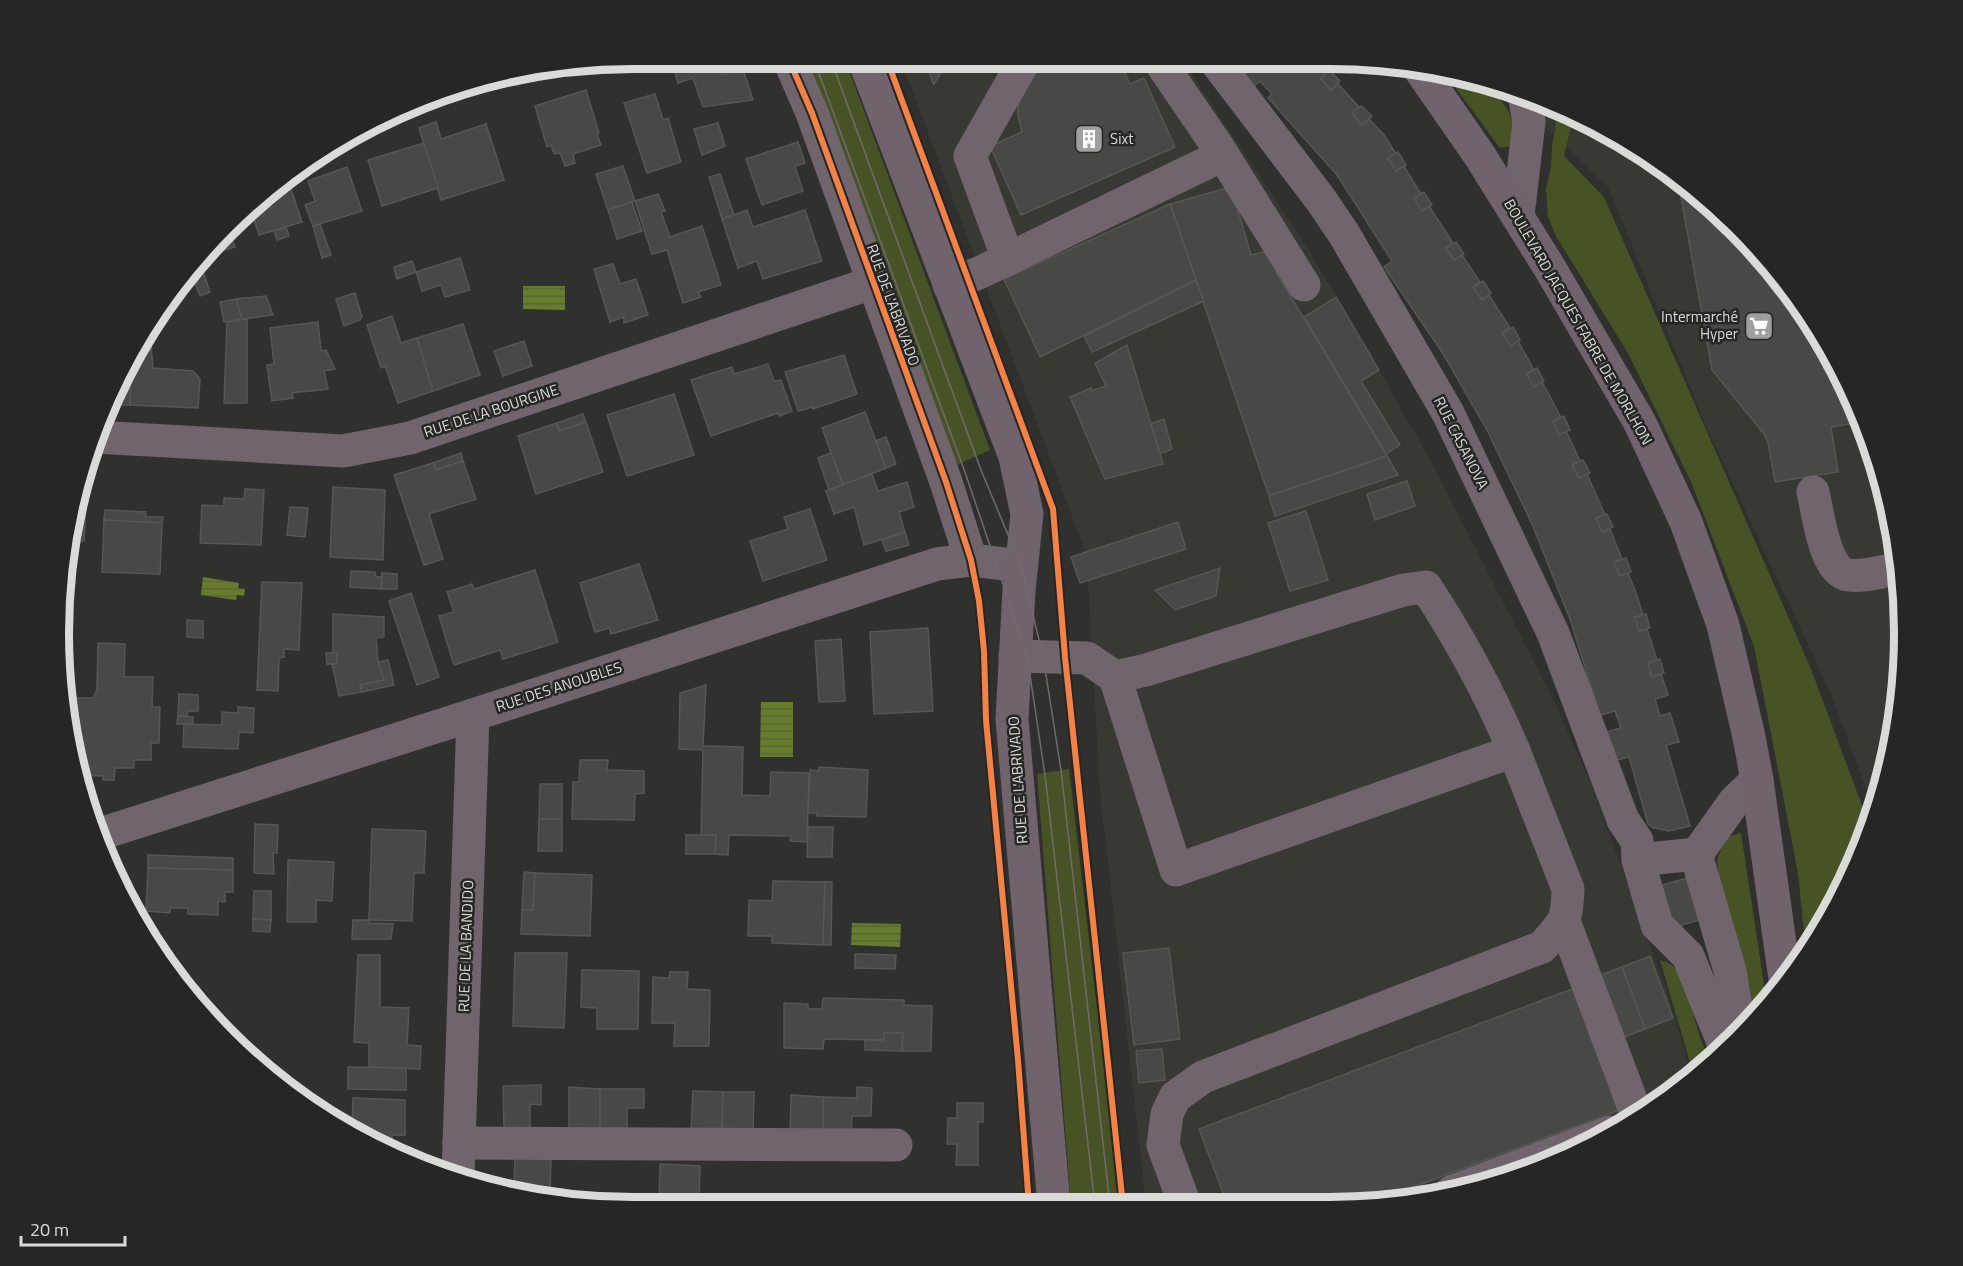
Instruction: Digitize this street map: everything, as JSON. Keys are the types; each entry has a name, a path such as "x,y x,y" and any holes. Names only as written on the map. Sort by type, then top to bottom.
{"main road":[{"name":"RUE DE L'ABRIVADO","path":"867,69 1016,457 1027,514 1021,566 1012,719 1053,1197"},
{"name":"BOULEVARD JACQUES FABRE DE MORLHON","path":"1426,78 1518,216 1640,423 1686,522 1723,624 1757,780 1783,967"}],"street":[{"name":"RUE DE L'ABRIVADO","path":"793,69 812,113 946,483 971,560"},
{"path":"1008,259 970,156 1019,69"},
{"path":"1165,69 1223,155 1304,285"},
{"name":"RUE CASANOVA","path":"1221,69 1321,200 1344,234 1448,413 1553,633 1623,820 1637,841 1638,860 1657,925 1688,956 1722,1039"},
{"path":"1518,216 1529,122 1526,105"},
{"path":"950,285 1223,155"},
{"name":"RUE DE LA BOURGINE","path":"104,438 343,451 410,438 872,283"},
{"path":"1813,492 1826,548 1834,567 1844,575 1890,570"},
{"name":"RUE DES ANOUBLES","path":"106,832 473,716 937,564 971,560 1021,566"},
{"path":"1114,677 1146,670 1403,590 1426,587 1494,706 1568,889 1567,912 1564,921 1542,947 1203,1077 1175,1097 1167,1114 1163,1144 1182,1197"},
{"path":"1015,656 1087,658 1114,677 1176,870 1514,752"},
{"name":"RUE DE LA BANDIDO","path":"458,1169 473,716"},
{"path":"1738,1022 1730,971 1697,854 1734,802 1757,780"},
{"path":"1638,860 1697,854"},
{"path":"1564,921 1634,1108"},
{"path":"459,1143 896,1145"}],"shaded area":[{"path":"805,69 848,69 990,450 952,467"},
{"path":"904,69 1189,69 1310,252 1379,370 1433,465 1555,703 1590,782 1669,997 1689,1067 1643,1102 1579,1139 1546,1154 1476,1178 1404,1192 1367,1196 1145,1197 1100,793 1084,548"},
{"path":"1452,83 1496,94 1508,110 1514,125 1511,146 1500,148"},
{"path":"1502,96 1546,112 1612,145 1643,164 1702,209 1754,261 1777,290 1799,320 1836,384 1851,417 1875,487 1889,559 1893,596 1893,670 1889,707 1883,743 1869,797 1831,694 1706,426 1608,187 1550,132"},
{"path":"1557,117 1572,124 1564,156 1604,197 1811,669 1865,812 1836,882 1805,937 1798,873 1754,646 1692,484 1629,355 1556,236 1548,217 1546,189"},
{"path":"523,286 565,286 565,310 523,309"},
{"path":"203,577 239,583 238,588 245,589 244,596 237,595 236,600 201,595"},
{"path":"761,702 793,702 793,757 760,757"},
{"path":"1069,769 1119,1197 1070,1197 1037,774"},
{"path":"1741,833 1765,991 1748,1011 1723,910 1717,860 1726,837"},
{"path":"852,923 901,924 900,947 851,945"},
{"path":"1660,960 1672,965 1680,976 1707,1052 1691,1066"}],"building":[{"path":"674,69 720,69 722,75 732,72 731,69 743,69 753,100 703,107 693,78 678,83"},
{"path":"720,69 731,69 732,72 722,75"},
{"path":"928,69 943,69 934,84"},
{"name":"Sixt","path":"1037,69 1123,69 1130,84 1144,78 1175,147 1021,215 990,146 1022,132 1018,116 1018,100"},
{"path":"1240,69 1324,69 1327,72 1321,79 1331,90 1337,83 1359,107 1352,113 1362,125 1369,119 1384,135 1396,154 1388,158 1396,171 1404,166 1421,194 1414,198 1422,211 1429,206 1453,243 1446,248 1454,260 1462,255 1480,282 1473,287 1482,300 1489,295 1510,328 1502,333 1511,346 1518,341 1534,370 1527,374 1534,387 1542,382 1561,418 1553,421 1559,435 1566,431 1580,461 1572,465 1579,478 1587,474 1605,515 1596,518 1602,532 1610,529 1622,559 1614,562 1620,576 1628,573 1636,593 1643,615 1635,617 1639,631 1647,629 1657,660 1648,663 1652,677 1661,674 1668,695 1655,699 1660,716 1670,713 1679,742 1666,745 1690,826 1669,831 1654,828 1648,824 1629,757 1616,760 1607,732 1621,728 1615,711 1600,715 1570,619 1532,524 1488,432 1442,352 1384,267 1392,261 1337,175 1268,98 1272,94 1260,81 1250,90"},
{"path":"1329,70 1340,81 1331,90 1321,79"},
{"path":"586,90 601,145 573,154 575,163 565,166 560,153 554,154 551,145 547,147 535,106"},
{"path":"655,94 663,120 668,118 681,162 647,173 624,103"},
{"path":"1361,106 1372,116 1362,125 1352,113"},
{"path":"436,122 441,139 486,124 504,180 441,200 419,128"},
{"path":"718,123 725,146 702,155 694,129"},
{"path":"798,142 805,163 795,166 803,191 762,205 746,159"},
{"path":"424,143 438,188 382,206 368,160"},
{"path":"1398,152 1406,165 1396,171 1388,158"},
{"path":"623,166 635,201 608,210 596,174"},
{"path":"347,167 362,211 313,226 305,205 315,201 308,181"},
{"path":"720,174 734,215 722,219 709,177"},
{"path":"290,186 302,222 259,235 253,216"},
{"path":"1231,187 1251,255 1269,251 1277,274 1387,456 1269,496 1170,204"},
{"path":"1424,192 1432,205 1422,211 1414,198"},
{"name":"Intermarché Hyper","path":"1680,192 1729,234 1754,261 1799,320 1818,351 1853,423 1831,427 1838,472 1775,482 1768,442 1764,434 1712,370"},
{"path":"658,194 665,211 661,212 670,237 702,226 721,285 698,292 701,297 683,303 667,250 652,254 635,201"},
{"path":"632,202 642,231 617,239 608,210"},
{"path":"1170,204 1196,280 1040,357 1004,279"},
{"path":"747,210 753,227 805,210 822,261 763,279 757,261 738,268 722,219"},
{"path":"320,224 331,255 322,258 313,226"},
{"path":"286,227 289,236 277,240 274,231"},
{"path":"231,237 235,247 217,252"},
{"path":"1456,242 1464,254 1454,260 1446,248"},
{"path":"460,258 470,290 445,297 441,285 422,291 416,272"},
{"path":"412,261 416,272 397,279 394,267"},
{"path":"613,264 620,284 636,279 648,315 624,323 624,317 610,322 594,269"},
{"path":"204,274 210,292 200,296 194,280"},
{"path":"1196,280 1204,301 1092,352 1084,336"},
{"path":"1483,281 1491,293 1482,300 1473,287"},
{"path":"355,293 362,317 344,326 336,299"},
{"path":"266,296 273,315 242,319 236,299"},
{"path":"1336,297 1379,370 1361,381 1400,445 1386,454 1304,317"},
{"path":"236,299 242,319 224,322 220,302"},
{"path":"392,316 401,343 417,338 433,391 398,403 385,366 381,368 367,325"},
{"path":"247,319 247,403 224,403 227,322"},
{"path":"318,322 321,351 326,350 335,369 324,371 328,389 292,393 293,398 272,401 267,365 274,364 270,328"},
{"path":"463,324 480,375 433,391 417,338"},
{"path":"1513,327 1520,340 1511,346 1502,333"},
{"path":"524,341 532,366 503,376 494,351"},
{"path":"151,342 153,368 193,371 200,379 198,408 130,405 130,378"},
{"path":"1127,345 1163,464 1105,479 1070,397 1091,388 1091,391 1106,386 1095,363"},
{"path":"844,355 857,394 813,409 813,407 798,411 785,372"},
{"path":"768,364 774,381 781,380 792,411 779,416 778,413 711,436 691,380 732,367 734,374"},
{"path":"1537,368 1544,381 1534,387 1527,374"},
{"path":"130,378 130,405 119,405 119,401"},
{"path":"674,394 694,455 627,476 607,415"},
{"path":"865,412 886,468 843,485 822,428"},
{"path":"583,414 586,422 559,431 557,423"},
{"path":"1564,416 1570,430 1559,435 1553,421"},
{"path":"1164,419 1172,449 1160,454 1151,424"},
{"path":"586,422 603,472 536,494 518,436 557,423 559,431"},
{"path":"886,437 896,464 886,468 876,441"},
{"path":"461,453 463,461 436,470 433,463"},
{"path":"831,453 843,485 829,490 818,458"},
{"path":"1387,456 1398,475 1275,516 1269,496"},
{"path":"1583,460 1590,473 1579,478 1572,465"},
{"path":"463,461 476,499 429,514 443,559 424,565 394,475 433,463 436,470"},
{"path":"872,474 878,491 907,482 914,507 899,512 905,532 864,545 854,507 834,514 826,491"},
{"path":"1407,481 1415,506 1375,520 1367,494"},
{"path":"333,487 385,490 383,560 330,557"},
{"path":"245,489 264,490 261,545 200,543 202,505 224,506 224,498 244,499"},
{"path":"86,497 86,497 85,523 80,523"},
{"path":"290,507 308,508 305,537 287,535"},
{"path":"810,509 827,560 763,581 750,541 788,529 784,517"},
{"path":"105,510 146,512 145,517 163,517 162,523 104,520"},
{"path":"1306,511 1328,580 1290,591 1268,523"},
{"path":"1607,514 1613,527 1602,532 1596,518"},
{"path":"104,520 162,523 160,574 102,572"},
{"path":"1178,522 1186,549 1080,583 1071,557"},
{"path":"80,523 85,523 84,541 77,540"},
{"path":"905,532 909,545 886,551 882,540"},
{"path":"1626,558 1631,572 1620,576 1614,562"},
{"path":"639,564 658,620 611,634 609,628 595,632 580,583"},
{"path":"1220,568 1216,596 1175,610 1155,590"},
{"path":"535,570 558,642 503,659 500,650 454,665 439,616 454,612 447,592 472,584 474,589"},
{"path":"351,571 375,572 376,577 382,577 381,589 350,587"},
{"path":"382,573 397,574 397,589 381,589"},
{"path":"262,582 302,583 299,650 284,649 284,657 279,658 278,691 257,690"},
{"path":"411,593 439,677 417,685 389,601"},
{"path":"333,614 384,617 384,637 376,638 378,662 384,680 360,685 362,692 339,696 332,664 337,664 337,653 333,653"},
{"path":"1646,614 1650,628 1639,631 1635,617"},
{"path":"187,620 203,621 203,638 187,637"},
{"path":"928,628 933,711 874,714 870,632"},
{"path":"841,639 845,701 819,702 815,641"},
{"path":"98,643 125,644 124,677 153,677 152,707 160,707 159,743 151,743 151,760 134,760 134,768 115,768 114,780 103,780 103,776 87,775 80,743 74,698 93,698 97,690"},
{"path":"326,653 337,653 337,664 327,664"},
{"path":"1660,659 1664,673 1652,677 1648,663"},
{"path":"388,660 394,685 362,692 360,685 384,680 378,662"},
{"path":"706,685 703,746 743,747 742,795 770,796 771,772 809,773 807,842 790,841 791,836 729,835 728,855 715,854 716,835 701,835 703,750 679,749 680,693"},
{"path":"179,694 198,695 198,711 188,711 187,716 178,716"},
{"path":"238,707 254,708 253,733 239,732 238,749 183,747 184,724 222,725 222,712 238,713"},
{"path":"178,716 193,717 193,724 177,724"},
{"path":"580,760 608,760 607,770 644,771 644,793 635,794 634,820 572,819 573,782 579,782"},
{"path":"819,767 868,770 866,817 817,816 817,813 808,813 810,770 819,771"},
{"path":"540,784 562,784 562,819 539,819"},
{"path":"539,819 562,819 562,851 538,851"},
{"path":"255,824 278,825 277,853 273,853 274,874 254,873"},
{"path":"808,827 833,827 832,857 807,857"},
{"path":"372,829 426,831 424,873 414,873 412,921 369,920"},
{"path":"686,835 716,835 715,854 686,854"},
{"path":"148,855 233,858 233,870 148,868"},
{"path":"288,860 334,862 332,901 316,900 316,922 287,922"},
{"path":"148,868 233,870 233,892 225,892 225,902 218,901 218,915 188,914 188,908 170,908 170,913 146,911"},
{"path":"524,872 535,873 533,910 522,910"},
{"path":"535,873 592,875 590,936 521,934 522,910 533,910"},
{"path":"1690,877 1702,919 1669,929 1656,887"},
{"path":"773,881 825,882 823,945 772,943 772,936 748,936 749,900 772,901"},
{"path":"825,882 832,882 831,945 823,945"},
{"path":"254,891 271,891 271,920 253,919"},
{"path":"253,919 271,920 270,932 253,931"},
{"path":"353,920 393,924 391,939 352,939"},
{"path":"1169,948 1180,1039 1134,1045 1123,953"},
{"path":"515,953 567,953 564,1028 513,1026"},
{"path":"855,954 896,955 895,969 855,968"},
{"path":"358,955 380,955 380,1007 409,1008 407,1045 421,1046 420,1069 369,1067 369,1043 354,1042"},
{"path":"1650,956 1673,1018 1645,1029 1622,967"},
{"path":"1622,967 1645,1029 1619,1039 1595,977"},
{"path":"582,970 639,971 638,1029 597,1029 597,1008 581,1007"},
{"path":"670,972 688,972 687,989 710,990 709,1046 674,1046 675,1023 652,1023 653,977 669,978"},
{"path":"1583,985 1627,1107 1399,1193 1367,1196 1225,1197 1199,1129"},
{"path":"823,998 904,1000 904,1005 932,1006 931,1051 902,1051 903,1033 884,1033 884,1040 824,1039 823,1049 784,1048 784,1003 808,1004 808,1009 822,1009"},
{"path":"884,1033 903,1033 902,1051 865,1050 865,1040 884,1040"},
{"path":"1162,1049 1165,1080 1139,1083 1136,1051"},
{"path":"348,1067 406,1068 406,1090 348,1089"},
{"path":"541,1085 541,1105 530,1104 530,1129 504,1129 503,1086"},
{"path":"569,1087 600,1089 600,1129 569,1129"},
{"path":"857,1087 872,1088 871,1116 852,1116 851,1138 823,1137 823,1097 857,1098"},
{"path":"600,1089 644,1089 644,1108 627,1108 627,1129 600,1129"},
{"path":"693,1091 723,1092 722,1133 691,1131"},
{"path":"723,1092 754,1092 753,1134 722,1133"},
{"path":"791,1095 823,1097 823,1137 790,1137"},
{"path":"353,1098 405,1100 405,1135 392,1135 392,1143 352,1122"},
{"path":"957,1103 983,1103 983,1122 978,1122 978,1165 956,1165 957,1144 947,1144 948,1118 957,1118"},
{"path":"515,1156 551,1157 550,1191 514,1184"},
{"path":"660,1164 700,1166 699,1197 659,1197"}],"tram line":[{"path":"817,69 966,475 1027,655 1045,775 1094,1197"},
{"path":"834,69 981,470 1021,566 1043,656 1061,770 1109,1197"}],"cycle path":[{"path":"793,69 812,113 946,482 971,560 979,601 984,651 986,720 1028,1197"},
{"path":"890,69 1053,509 1065,657 1122,1197"}],"place":[{"name":"Sixt","path":"1089,139"},
{"name":"Intermarché Hyper","path":"1759,326"}]}
